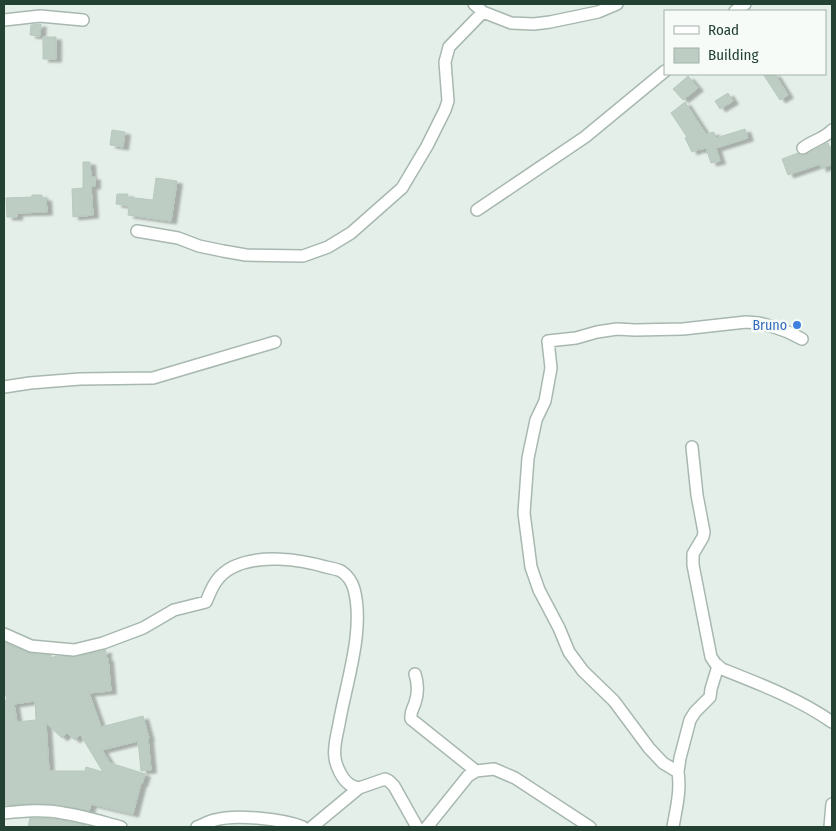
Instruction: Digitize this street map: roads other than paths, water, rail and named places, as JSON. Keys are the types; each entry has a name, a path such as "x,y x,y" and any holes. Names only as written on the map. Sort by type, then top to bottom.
{"street":[{"path":"474,4 483,12 511,23 534,24 598,12 617,4"},
{"path":"138,231 178,238 199,246 246,255 304,256 328,247 351,233 402,188 427,146 448,101 445,62 449,46 483,12"},
{"path":"4,20 40,16 84,20"},
{"path":"477,210 585,137 664,72"},
{"path":"803,148 832,130"},
{"path":"678,772 663,763 648,748 614,702 583,671 570,652 539,590 531,567 524,514 528,458 536,420 545,401 551,368 548,341 576,338 617,329 683,329 746,322 774,327 802,339"},
{"path":"4,386 80,379 153,378 275,342"},
{"path":"692,447 704,532 693,554 711,657 718,666 804,705 832,722"},
{"path":"4,634 31,646 74,650 103,643 143,628 174,610 206,602 214,582 231,568 247,562 294,559 341,571 349,578 354,587 357,623 353,660 334,756 347,783 359,788"},
{"path":"674,827 678,803 680,758 690,720 710,697 718,666"},
{"path":"415,674 418,681 416,701 410,714 411,719 476,771"},
{"path":"427,827 468,776 476,771 494,769 515,778 590,827"},
{"path":"312,827 359,788 385,779 394,786 417,827"},
{"path":"830,827 832,804"},
{"path":"4,813 32,810 62,812 121,827"},
{"path":"197,827 215,820 239,817 279,821 303,827"}],"place":[{"name":"Bruno","path":"797,325"}]}
